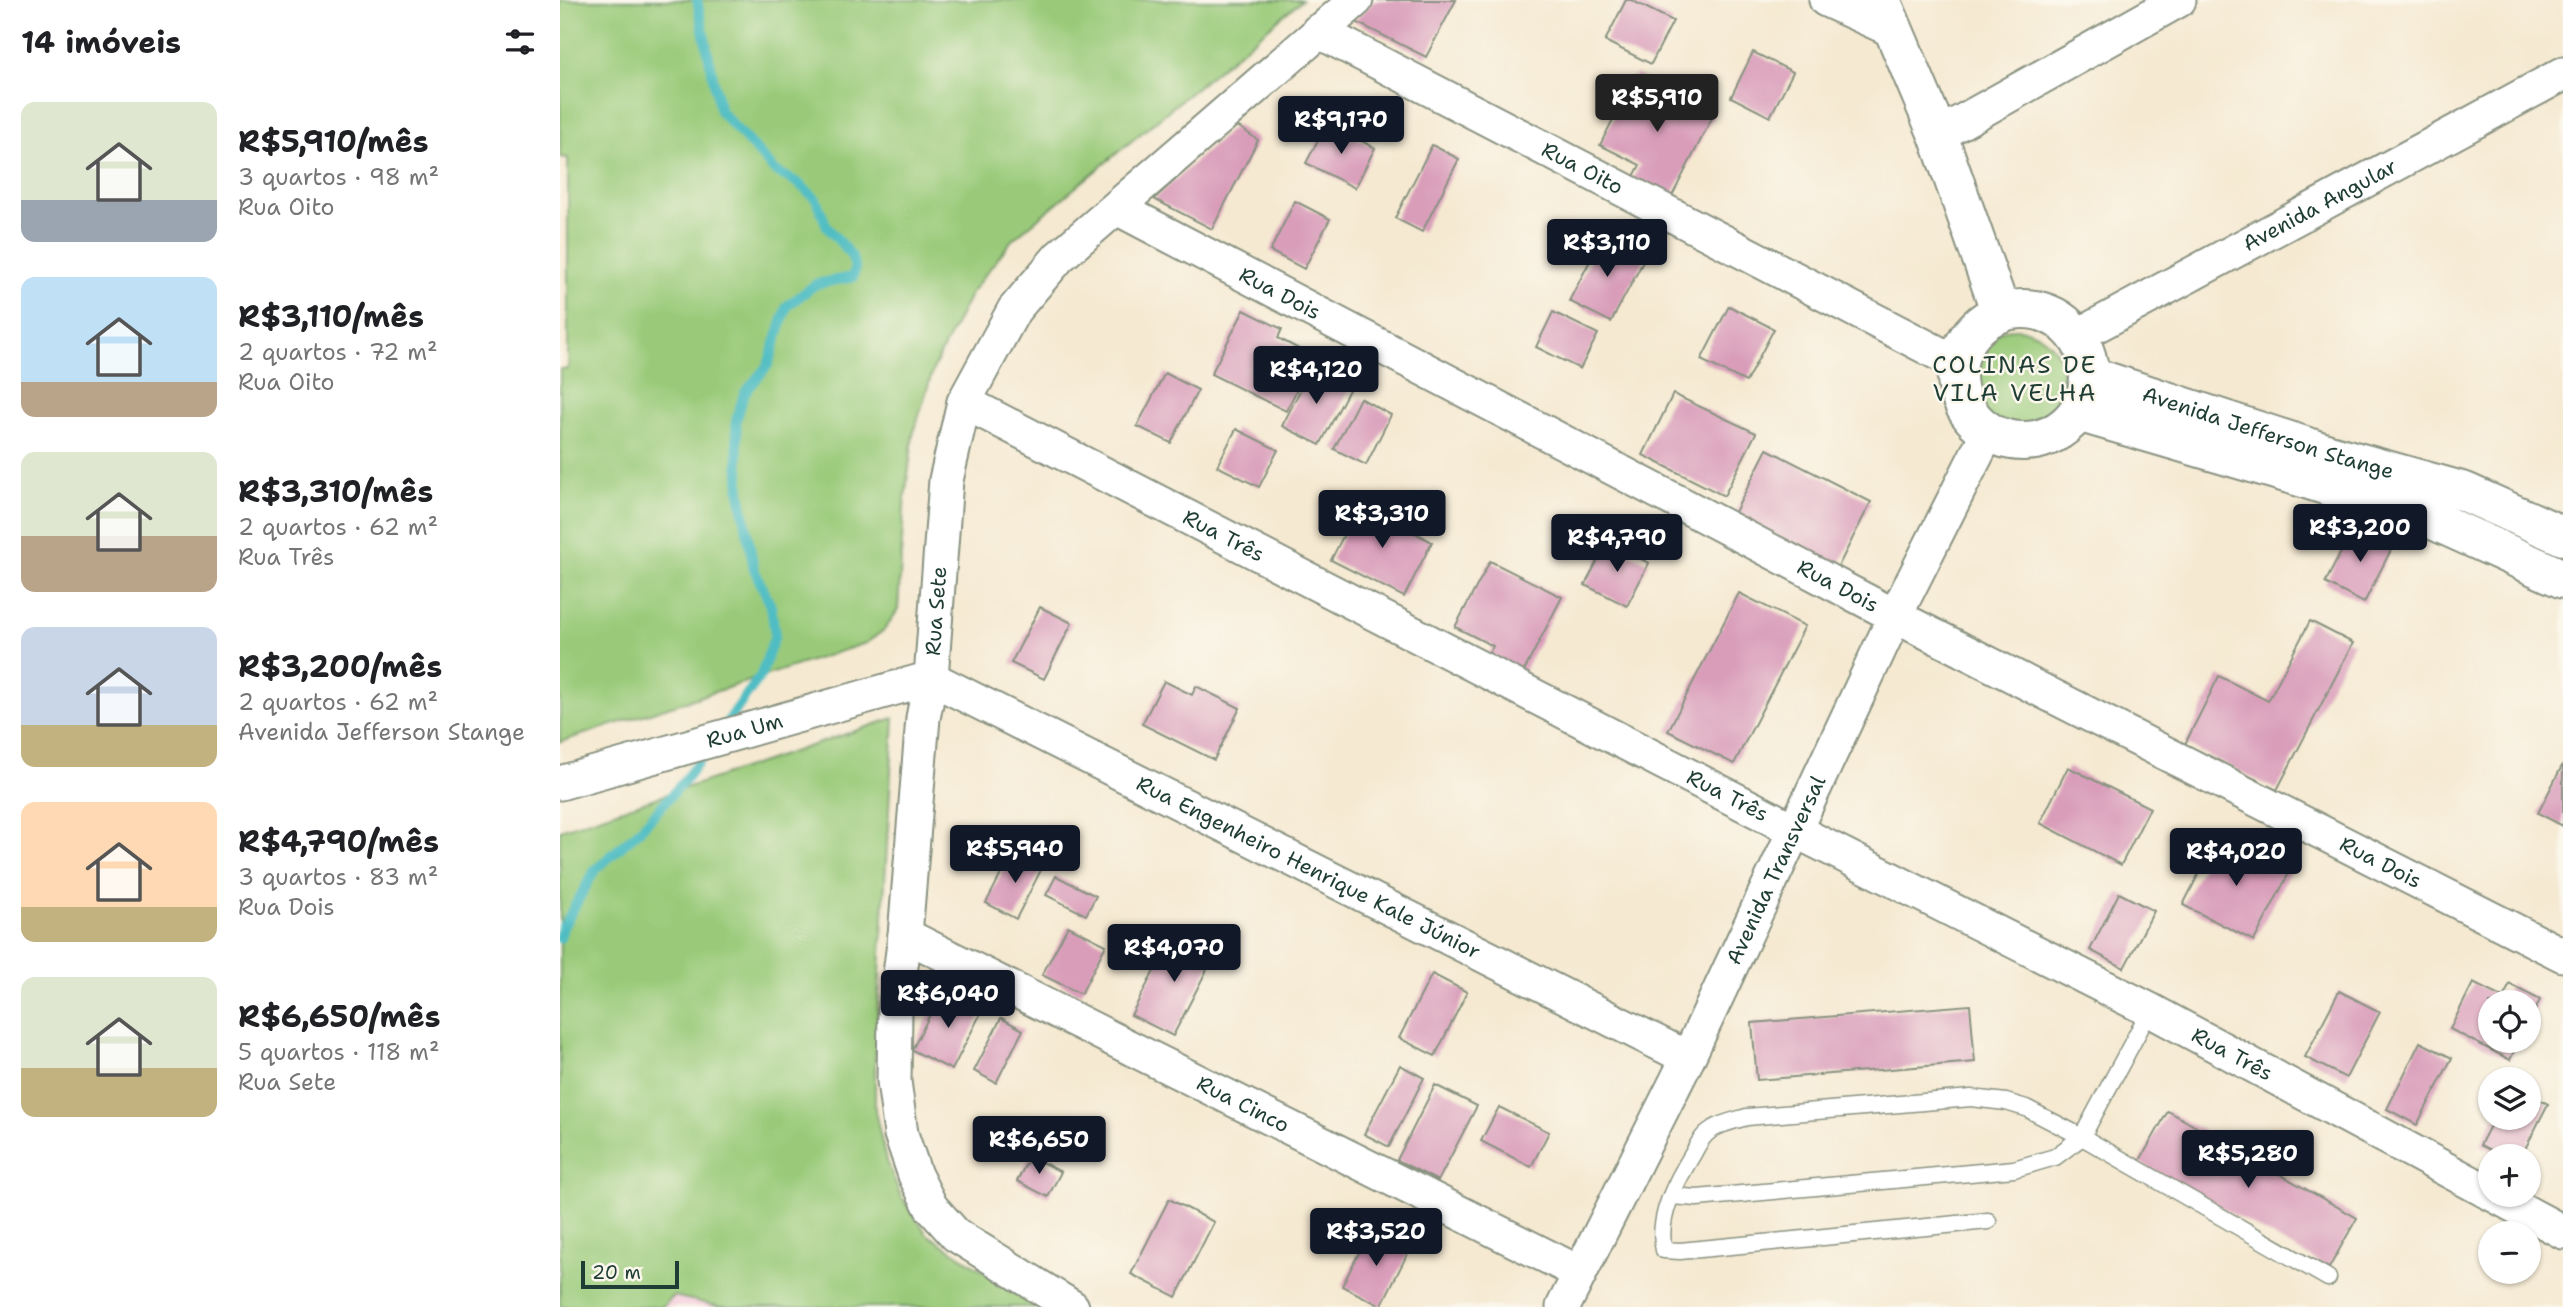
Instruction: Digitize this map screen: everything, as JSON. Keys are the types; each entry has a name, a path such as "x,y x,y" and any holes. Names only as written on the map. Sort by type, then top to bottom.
{"street":[{"name":"Rua Sete","path":"1072,1307 956,1235 931,1207 915,1175 901,1134 894,1081 895,1013 905,935 923,718 931,678 946,480 964,402 1014,310 1059,257 1356,0"},
{"path":"1826,0 1887,15 1938,135 2001,313"},
{"path":"1938,135 2179,0"},
{"name":"Rua Oito","path":"1318,31 1957,363"},
{"name":"Avenida Angular","path":"2077,336 2563,74"},
{"name":"Rua Dois","path":"1117,208 1895,616 2563,955"},
{"path":"2022,309 2043,312 2062,322 2077,336 2086,355 2090,376 2086,395 2078,412 2065,427 2047,437 2027,442 2007,440 1988,432 1973,419 1962,402 1957,383 1957,363 1964,346 1973,332 2001,313 2022,309"},
{"name":"Avenida Jefferson Stange","path":"2090,376 2329,454 2465,492 2563,536"},
{"name":"Rua Três","path":"964,402 1796,831 2150,1010 2478,1186"},
{"name":"Avenida Jefferson Stange","path":"2078,412 2300,477 2433,520 2563,579"},
{"name":"Avenida Transversal","path":"1563,1307 1688,1058 1895,616 1988,432"},
{"name":"Rua Um","path":"560,783 931,678"},
{"name":"Rua Engenheiro Henrique Kale Júnior","path":"931,678 1688,1058"},
{"name":"Rua Cinco","path":"905,935 1580,1273"},
{"name":"Rua Três","path":"2516,1207 2563,1232"}],"lane":[{"path":"1671,1196 1697,1198 2014,1169 2055,1157 2082,1137 2150,1010"},
{"path":"1988,1221 1680,1251 1664,1250 1661,1237 1678,1178 1704,1135 1722,1125 1746,1117 1971,1098 2006,1102 2026,1108 2082,1137 2328,1278"}],"shaded area":[{"path":"673,1296 722,1307 662,1307"}],"green space":[{"path":"560,0 1302,0 1012,240 971,293 934,367 913,435 904,507 898,610 884,630 866,643 560,742 560,369 568,369 568,158 560,157"},
{"path":"2015,329 2033,332 2049,343 2060,359 2063,377 2060,395 2049,411 2033,422 2015,425 1997,422 1981,411 1970,395 1967,377 1970,359 1981,343 1997,332"},
{"path":"894,718 875,1062 875,1111 885,1156 901,1196 927,1234 1038,1307 722,1307 674,1296 662,1307 560,1307 560,830"}],"building":[{"path":"1375,0 1456,0 1426,57 1354,21"},
{"path":"1626,0 1673,21 1651,64 1605,41"},
{"path":"1753,52 1793,72 1770,117 1731,97"},
{"path":"1636,74 1714,114 1671,198 1632,180 1640,165 1600,145"},
{"path":"1327,123 1375,148 1355,188 1306,163"},
{"path":"1236,125 1258,140 1212,229 1154,199"},
{"path":"1432,145 1459,159 1422,232 1395,218"},
{"path":"1295,201 1330,219 1304,269 1270,251"},
{"path":"1603,236 1645,258 1611,322 1569,301"},
{"path":"1729,306 1774,329 1746,382 1701,360"},
{"path":"1244,310 1282,329 1278,338 1314,357 1286,411 1211,374"},
{"path":"1553,312 1598,334 1580,369 1536,347"},
{"path":"1312,367 1351,386 1320,445 1282,426"},
{"path":"1165,373 1198,390 1171,443 1137,426"},
{"path":"1673,394 1756,433 1724,496 1643,455"},
{"path":"1360,398 1391,415 1366,465 1334,449"},
{"path":"1236,429 1278,450 1259,487 1217,466"},
{"path":"1767,449 1871,502 1838,567 1734,514"},
{"path":"1360,503 1432,542 1404,597 1331,560"},
{"path":"2355,525 2394,544 2364,603 2325,583"},
{"path":"1607,542 1649,563 1627,606 1585,585"},
{"path":"1490,561 1562,597 1523,673 1488,655 1493,646 1455,627"},
{"path":"1739,593 1805,626 1734,764 1668,731"},
{"path":"1040,607 1072,623 1044,679 1011,663"},
{"path":"2310,621 2353,643 2277,790 2185,744 2219,676 2268,701"},
{"path":"1164,681 1192,695 1196,686 1240,708 1214,760 1142,724"},
{"path":"2563,764 2563,826 2538,813"},
{"path":"2068,767 2150,808 2121,865 2040,823"},
{"path":"2218,835 2290,871 2254,941 2183,905"},
{"path":"1013,851 1043,866 1016,919 986,903"},
{"path":"1056,876 1096,896 1086,915 1046,895"},
{"path":"2119,893 2154,911 2124,968 2090,950"},
{"path":"1068,926 1106,945 1081,994 1042,975"},
{"path":"1175,931 1216,952 1173,1036 1131,1015"},
{"path":"1432,974 1467,992 1435,1056 1399,1038"},
{"path":"2473,983 2487,990 2478,990 2478,1043 2450,1029"},
{"path":"2510,984 2521,990 2507,990"},
{"path":"943,989 983,1009 952,1070 912,1050"},
{"path":"2339,991 2380,1012 2346,1078 2305,1057"},
{"path":"1970,1005 1975,1062 1757,1080 1752,1023"},
{"path":"1001,1018 1023,1030 996,1083 974,1071"},
{"path":"2420,1042 2452,1058 2417,1125 2387,1109"},
{"path":"2496,1053 2513,1053 2510,1060"},
{"path":"1400,1065 1424,1078 1389,1147 1364,1134"},
{"path":"1435,1085 1477,1106 1438,1181 1397,1160"},
{"path":"2541,1100 2548,1104 2541,1118"},
{"path":"1499,1107 1549,1132 1531,1167 1481,1141"},
{"path":"2168,1111 2357,1218 2329,1268 2139,1162"},
{"path":"2488,1130 2535,1130 2528,1144 2481,1144"},
{"path":"1030,1156 1061,1172 1048,1197 1017,1181"},
{"path":"1169,1199 1214,1222 1176,1297 1131,1274"},
{"path":"1370,1231 1409,1251 1381,1306 1342,1286"}],"waterway":[{"path":"697,0 720,111 775,171 798,183 816,199 827,227 851,255 855,267 853,277 816,284 787,306 768,365 744,394 736,421 740,492 754,569 771,606 775,635 761,675 723,728"},
{"path":"560,938 563,927 595,870 640,830 684,781 706,751"}],"district":[{"name":"COLINAS DE VILA VELHA","path":"2015,379"}]}
